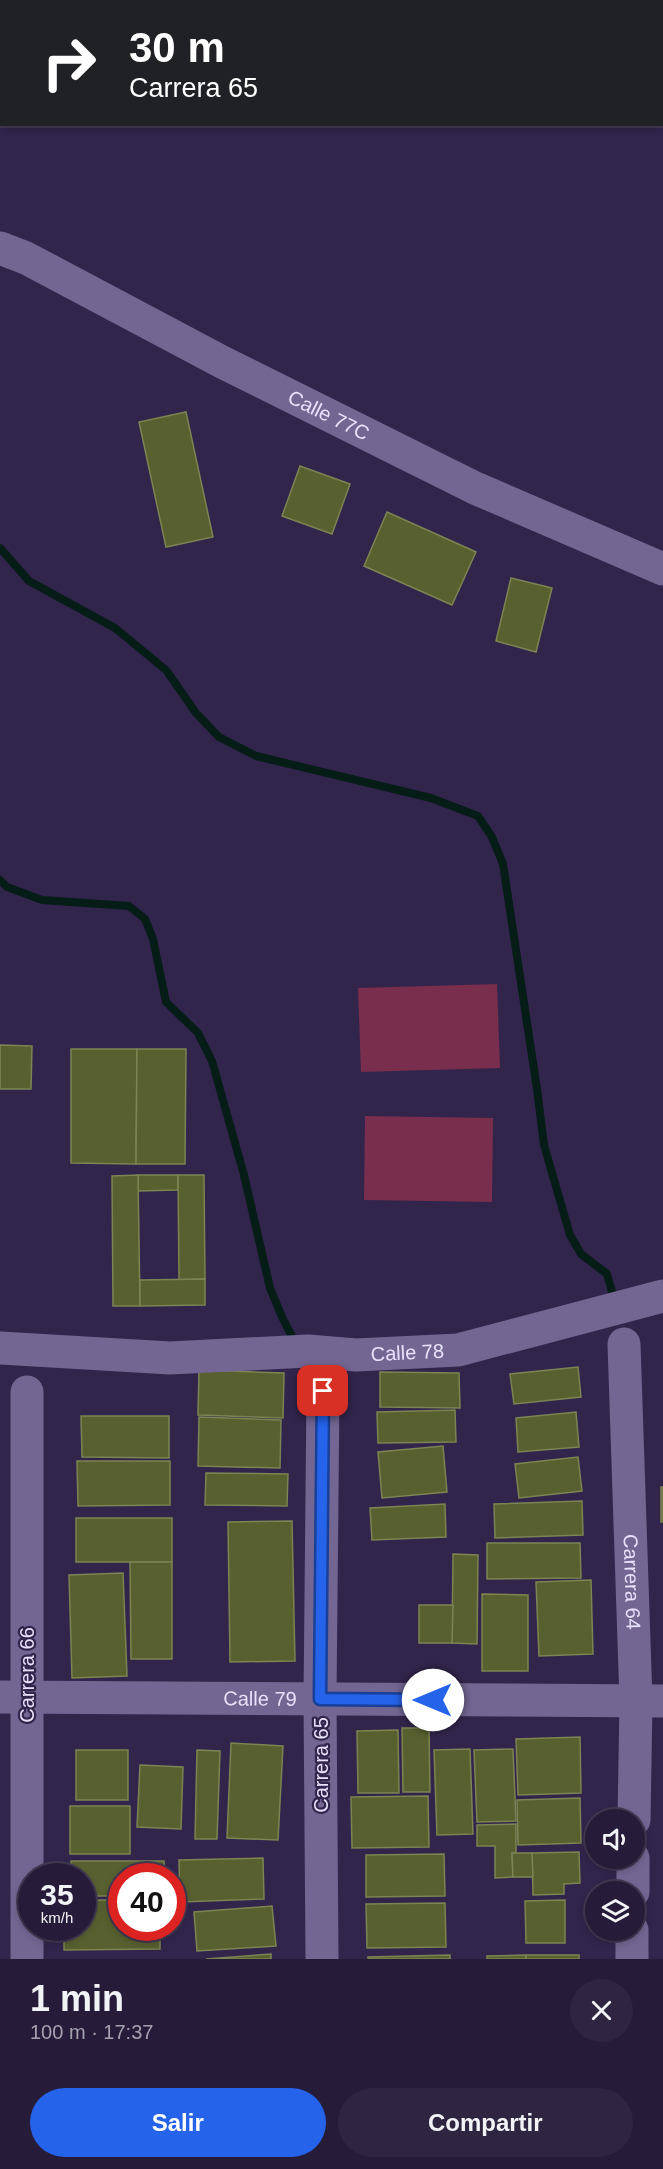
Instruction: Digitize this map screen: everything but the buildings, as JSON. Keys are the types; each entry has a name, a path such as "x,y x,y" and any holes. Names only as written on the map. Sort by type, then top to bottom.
{"street":[{"name":"Calle 77C","path":"0,248 26,258 222,362 475,488 663,569"},
{"name":"Calle 78","path":"0,1348 170,1358 308,1351 356,1355 458,1350 663,1296"},
{"name":"Carrera 64","path":"624,1344 649,1701 635,1809"},
{"name":"Carrera 65","path":"322,1959 320,1699 323,1391"},
{"name":"Carrera 66","path":"27,1392 14,1697 27,1959"},
{"name":"Calle 79","path":"14,1697 649,1701"},
{"path":"632,1941 632,1959"}],"shaded area":[{"path":"497,984 500,1068 361,1072 358,988"},
{"path":"365,1116 493,1118 492,1202 364,1200"}],"waterway":[{"path":"0,548 29,581 115,628 166,670 196,713 219,737 256,756 431,798 478,816 492,837 503,864 544,1145 570,1235 581,1254 607,1274 615,1302"},
{"path":"0,880 7,887 42,900 129,906 145,919 153,939 166,1002 198,1033 212,1061 244,1175 270,1288 296,1344"},
{"path":"306,1360 320,1386"}],"route":[{"path":"323,1391 320,1699 433,1700"}]}
